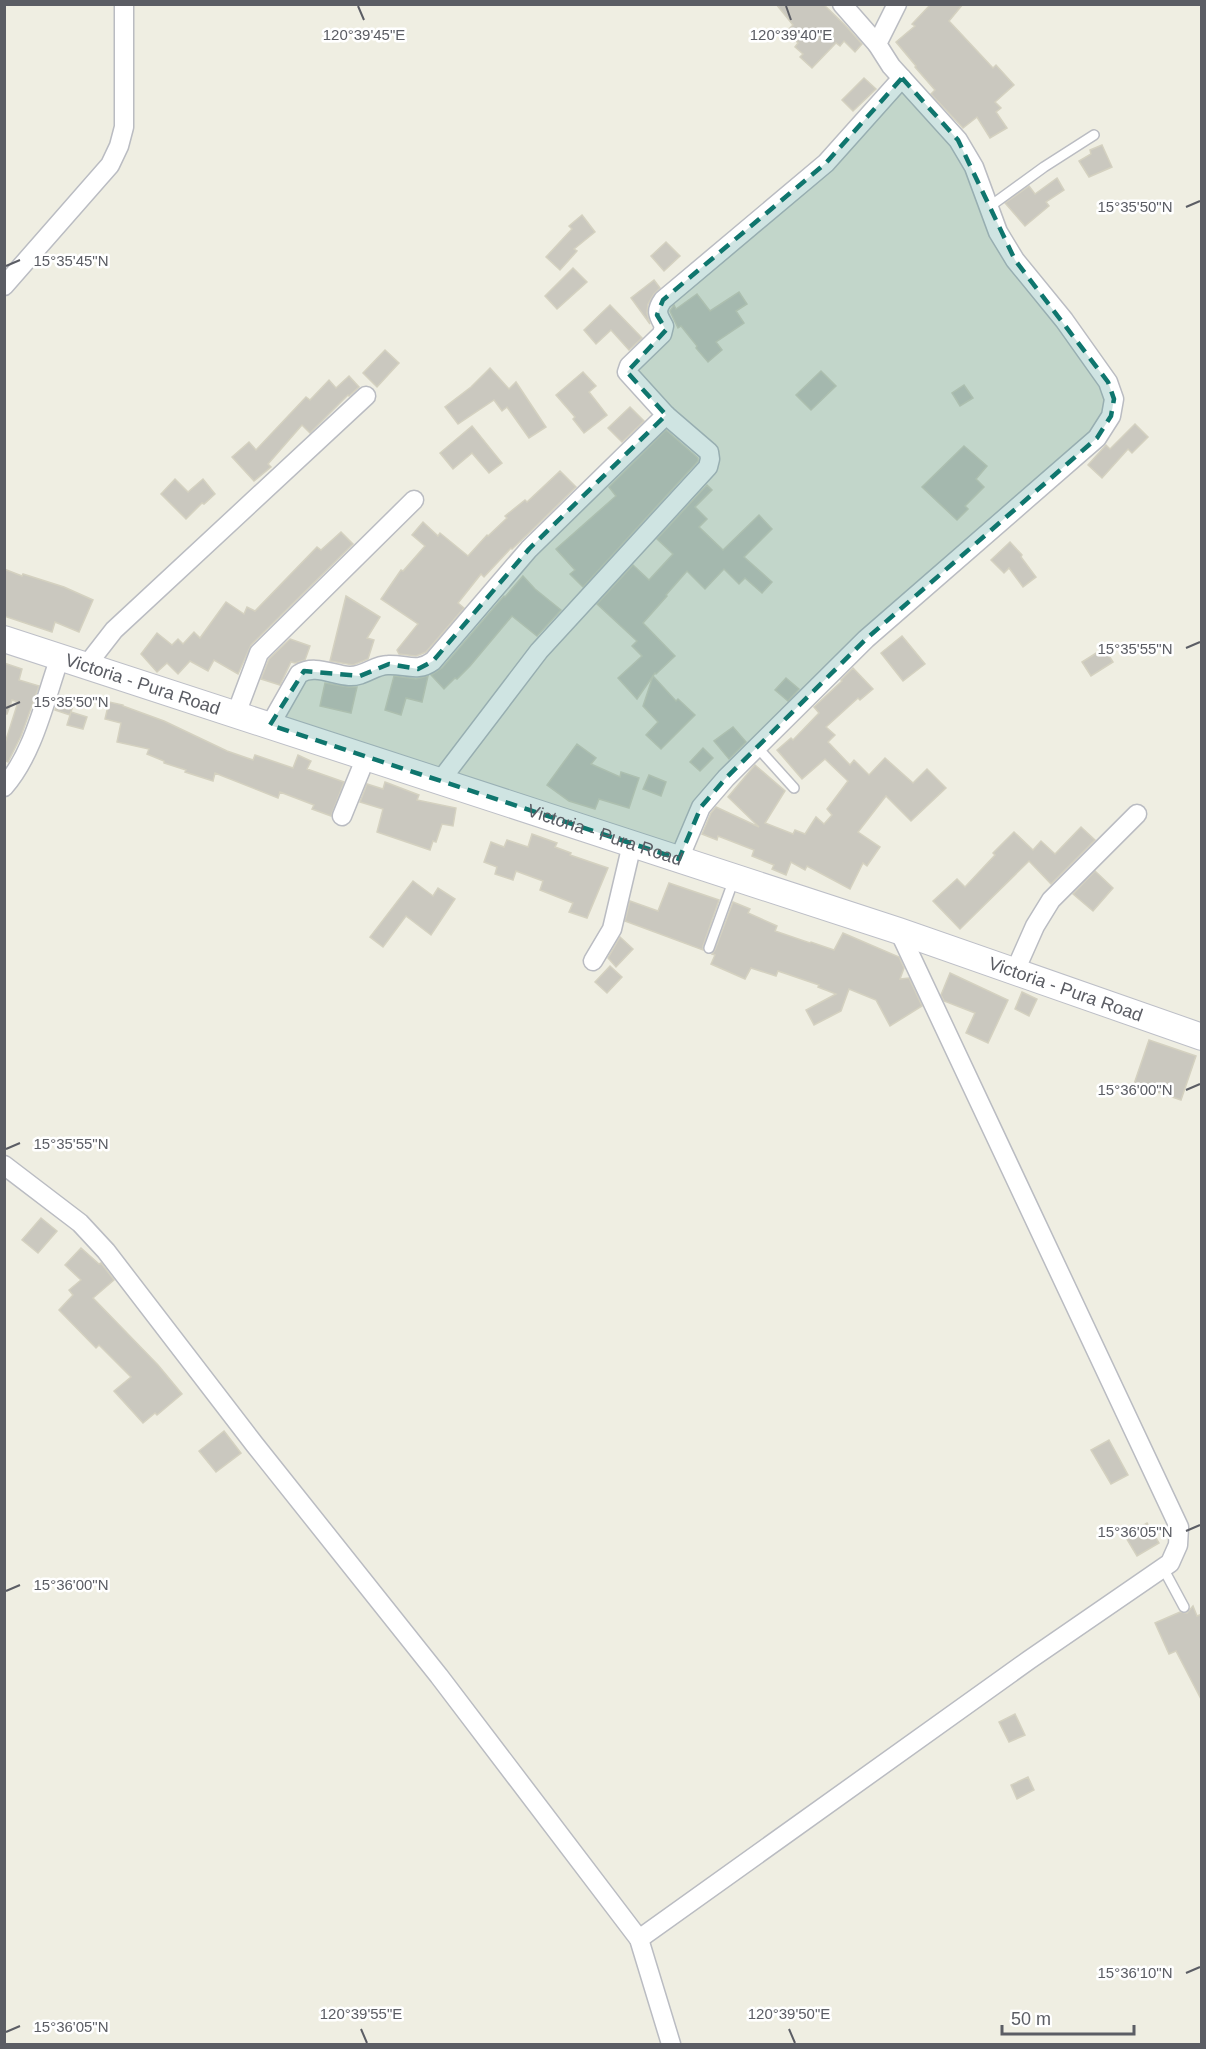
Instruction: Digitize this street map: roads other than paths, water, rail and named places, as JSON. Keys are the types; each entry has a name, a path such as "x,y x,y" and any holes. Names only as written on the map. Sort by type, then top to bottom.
{"main road":[{"name":"Victoria - Pura Road","path":"4,639 899,931 1202,1037"}],"street":[{"path":"4,286 95,184 110,165 119,146 124,127 124,4"},
{"path":"679,859 701,807 758,747 866,639 1097,438 1111,416 1114,399 1108,382 1064,320 1015,260 998,232 974,167 958,140 891,66 877,44 842,4"},
{"path":"877,44 897,4"},
{"path":"440,781 539,651 708,467 709,452 666,415 627,372 628,366 662,334 664,326 657,315 657,308 663,300 826,163 902,78"},
{"path":"86,666 114,630 366,396"},
{"path":"270,725 299,674 304,671 312,669 360,676 376,667 389,664 418,669 433,661 529,549 666,415"},
{"path":"236,714 258,653 414,500"},
{"path":"4,787 21,765 29,747 60,657"},
{"path":"342,816 366,757"},
{"path":"1015,971 1035,926 1051,900 1137,814"},
{"path":"593,961 612,929 632,844"},
{"path":"639,1939 1029,1660 1170,1563 1178,1545 1179,1527 899,931"},
{"path":"4,1165 80,1223 106,1251 255,1445 439,1676 639,1939 671,2044"}],"lane":[{"path":"989,207 1044,167 1094,135"},
{"path":"758,747 794,788"},
{"path":"709,948 735,877"},
{"path":"1163,1568 1184,1607"}]}
